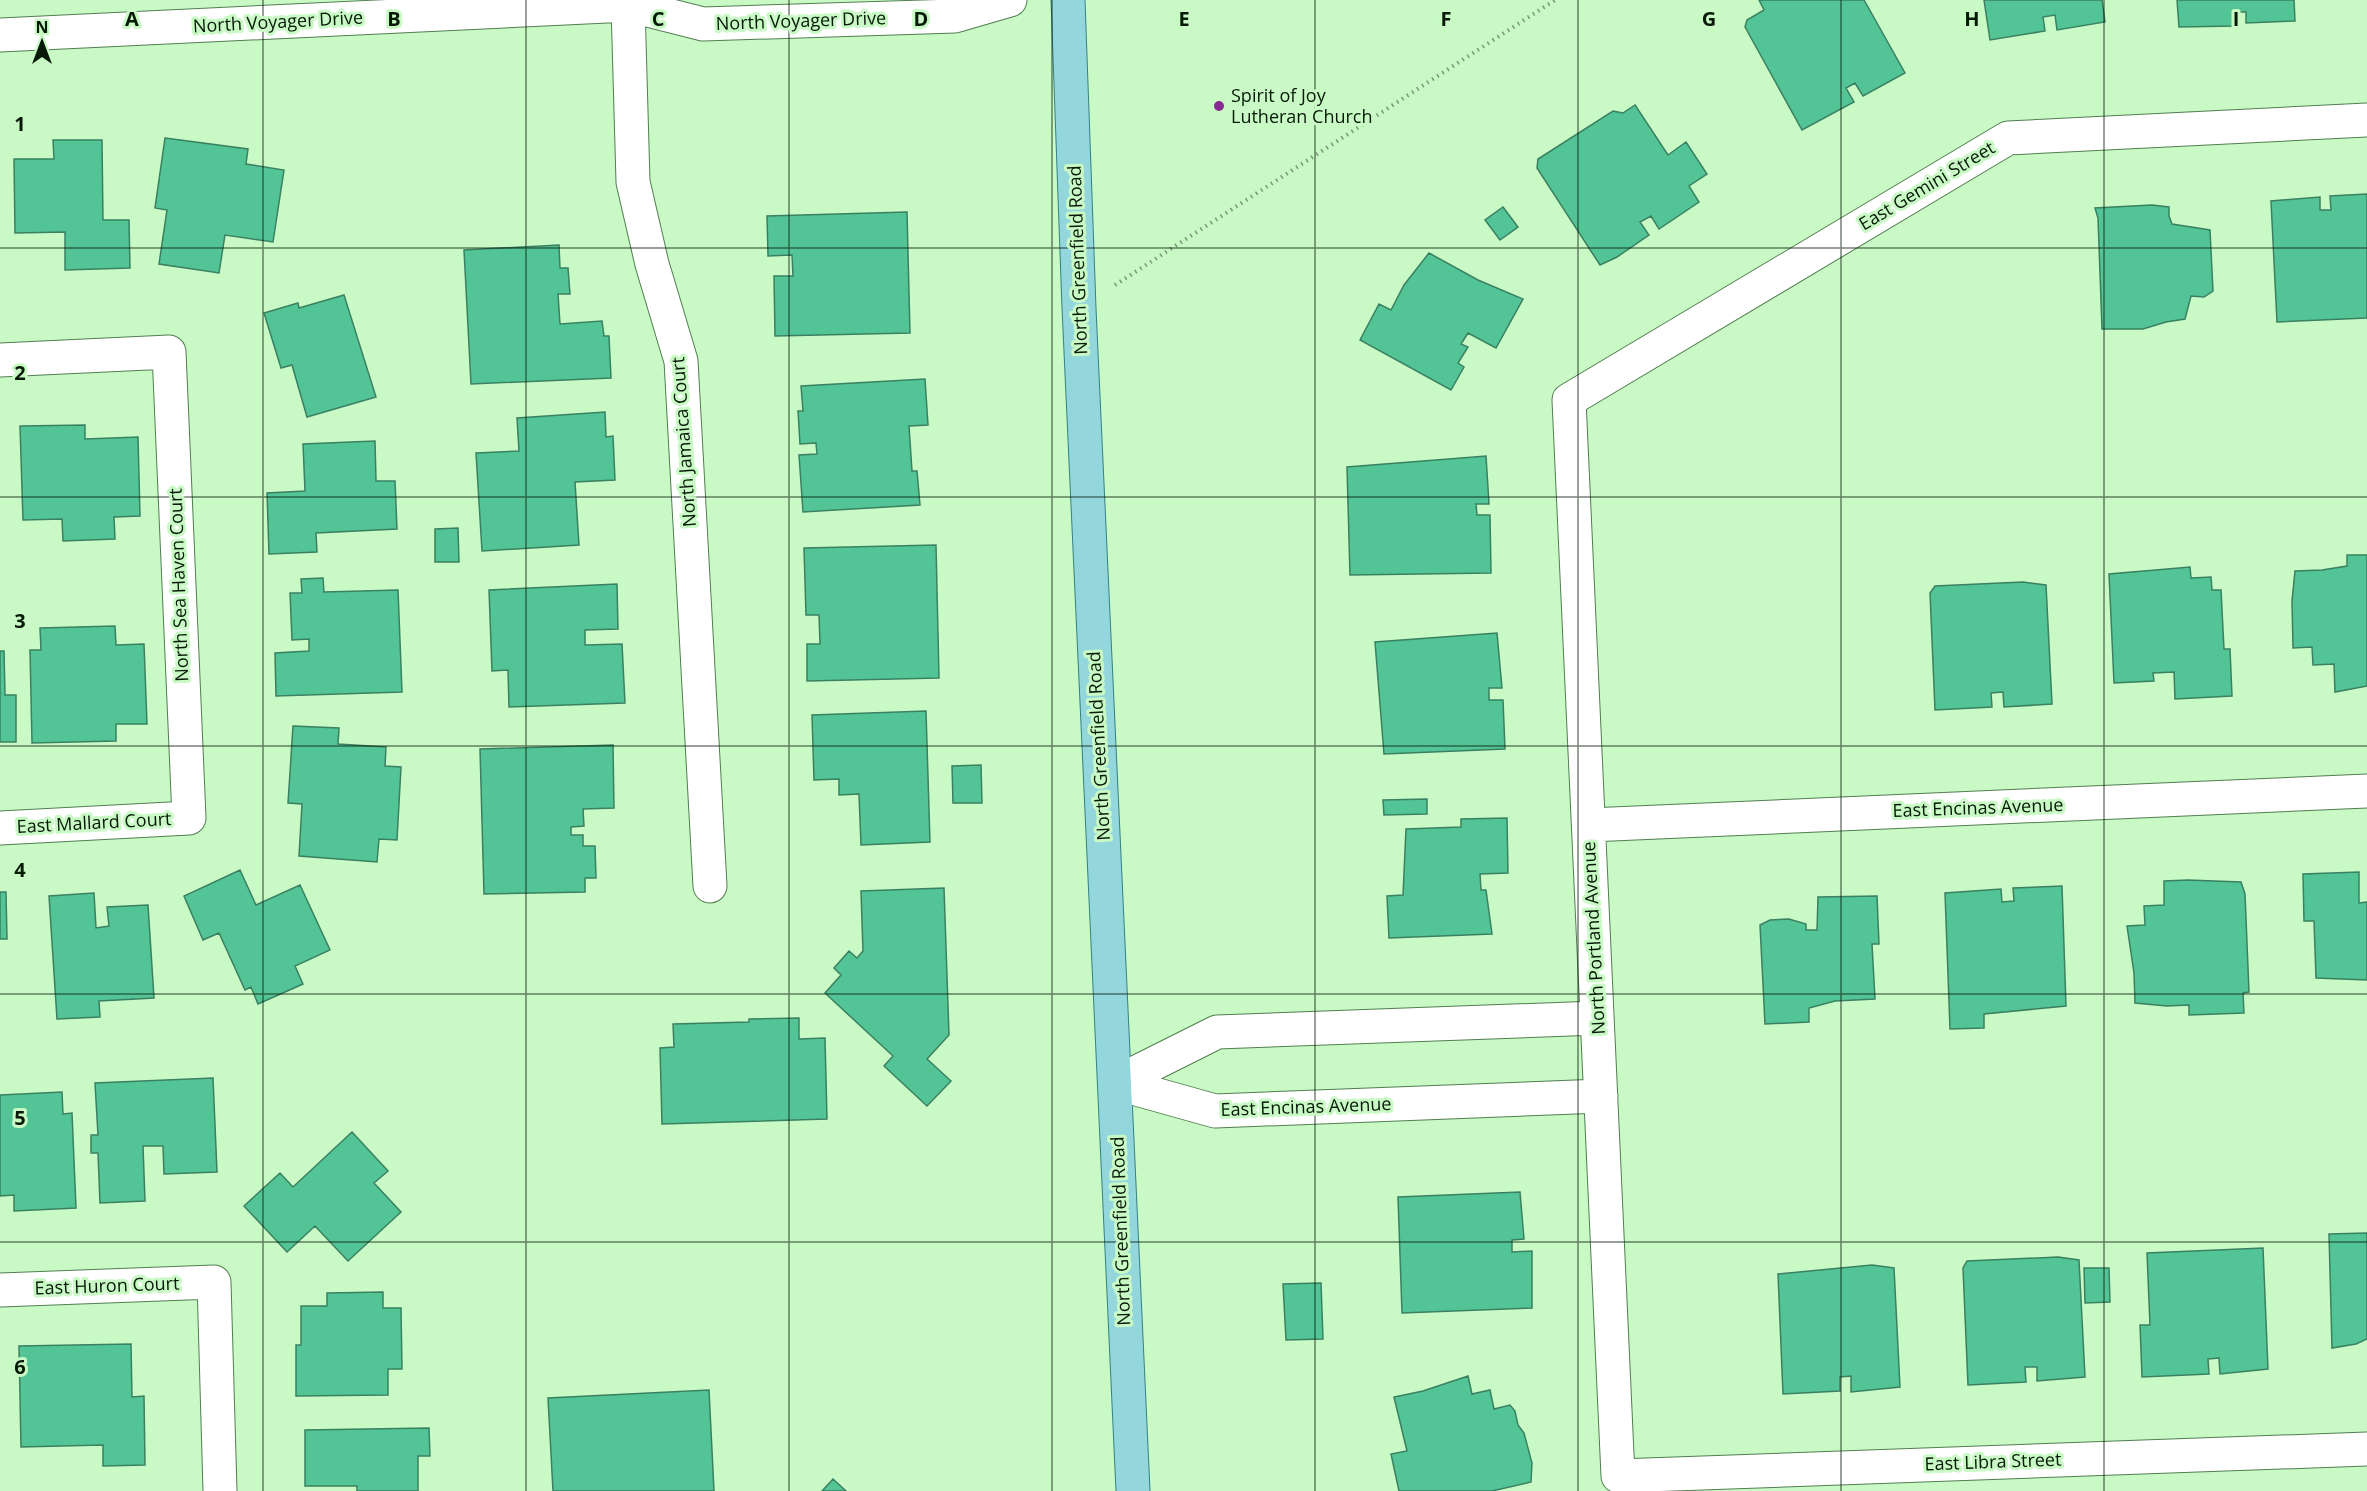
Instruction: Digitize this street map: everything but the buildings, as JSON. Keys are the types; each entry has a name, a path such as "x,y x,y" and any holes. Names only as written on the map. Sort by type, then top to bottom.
{"main road":[{"name":"North Greenfield Road","path":"1068,0 1079,308 1133,1491"}],"street":[{"name":"North Voyager Drive","path":"0,35 635,2 702,24 956,16 1010,0"},
{"name":"North Jamaica Court","path":"635,2 633,182 652,264 681,361 710,886"},
{"name":"East Gemini Street","path":"1569,400 2008,138 2367,120"},
{"name":"North Sea Haven Court","path":"0,360 169,352 189,818"},
{"name":"North Portland Avenue","path":"1569,400 1618,1476"},
{"name":"East Encinas Avenue","path":"1589,825 2367,791"},
{"name":"East Mallard Court","path":"0,828 189,818"},
{"path":"1115,1083 1217,1032 1597,1018"},
{"name":"East Encinas Avenue","path":"1115,1083 1215,1111 1601,1096"},
{"name":"East Huron Court","path":"0,1290 214,1282 220,1491"},
{"name":"East Libra Street","path":"1618,1476 2367,1449"}],"path":[{"path":"1079,308 1556,0"}],"place":[{"name":"Spirit of Joy Lutheran Church","path":"1219,106"}]}
